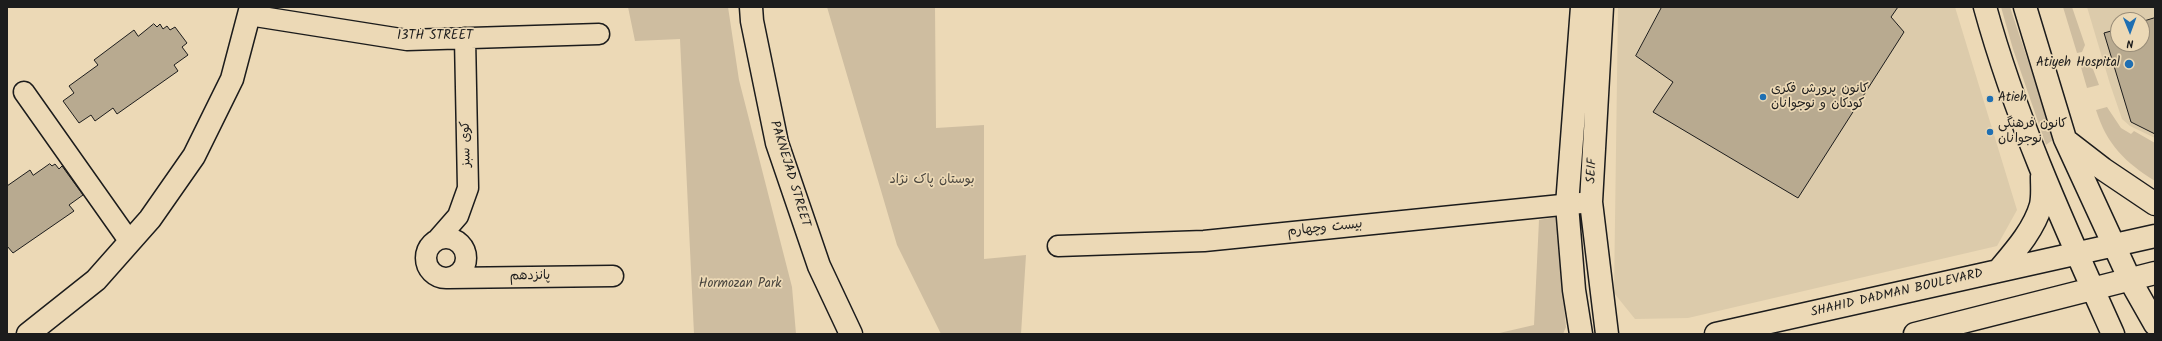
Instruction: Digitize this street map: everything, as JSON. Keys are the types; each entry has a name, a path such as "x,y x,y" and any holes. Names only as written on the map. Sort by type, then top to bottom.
{"main road":[{"name":"PAKNEJAD STREET","path":"751,7 752,20 777,143 819,266 851,334"},
{"name":"SEIF","path":"1581,334 1574,290 1567,206 1582,7"},
{"name":"SEIF","path":"1602,7 1591,202 1607,334"},
{"path":"1985,7 1998,52 2042,172 2113,334"},
{"path":"2025,7 2065,139 2130,280 2155,324"},
{"path":"28,334 96,280 150,219 194,156 232,79 250,11"},
{"path":"2065,139 2103,170 2155,204"},
{"path":"1998,271 2028,232 2041,206 2042,172"},
{"path":"2114,246 2155,236"},
{"name":"SHAHID DADMAN BOULEVARD","path":"1716,334 2114,246"},
{"path":"1915,334 2155,273"}],"street":[{"name":"13TH STREET","path":"250,11 408,40 599,34"},
{"name":"کوی سبز","path":"437,240 458,216 468,188 465,38"},
{"path":"24,92 130,242"},
{"name":"بیست وچهارم","path":"1058,246 1204,241 1567,206 1591,202"},
{"path":"451,238 462,246 466,260 460,272 448,278 434,275 426,264 427,250 437,240 451,238"},
{"name":"پانزدهم","path":"448,278 613,276"}],"shaded area":[{"path":"1618,7 1955,7 2017,210 1997,246 1688,318 1635,319 1614,293"},
{"name":"Atiyeh Hospital","path":"2087,7 2155,7 2155,138 2130,126 2122,119"}],"green space":[{"name":"Hormozan Park","path":"628,7 728,7 739,80 792,287 796,334 694,334 680,39 635,41"},
{"name":"بوستان پاک نژاد","path":"827,7 935,7 936,128 984,125 984,259 1026,255 1021,334 941,334 897,245"},
{"path":"2001,7 2010,7 2054,139 2046,145 2013,49"},
{"path":"2063,7 2072,7 2085,45 2082,52 2077,53"},
{"path":"2086,62 2089,67 2093,69 2099,85 2087,88 2080,64"},
{"path":"2107,107 2121,128 2131,134 2134,131 2155,143 2155,181 2135,167 2118,152 2112,143 2100,122 2096,110"},
{"path":"1556,217 1566,327 1563,334 1495,334 1534,325 1539,220"}],"building":[{"name":"کانون پرورش فکری کودکان و نوجوانان","path":"1662,7 1898,7 1891,17 1904,32 1798,198 1653,112 1673,82 1636,56"},
{"path":"2155,18 2155,134 2131,122 2104,33 2110,31 2110,52 2150,52 2150,20"},
{"path":"154,24 157,27 160,24 163,29 167,26 170,30 175,27 187,43 182,47 188,55 174,65 178,71 117,114 113,108 95,121 91,115 79,123 63,101 74,93 69,86 98,65 94,60 134,30 138,36"},
{"path":"50,164 52,166 55,164 59,169 62,166 83,195 69,205 74,211 13,253 7,246 7,186 30,170 33,175"}],"place":[{"name":"Atiyeh Hospital","path":"2129,64"},
{"name":"کانون پرورش فکری کودکان و نوجوانان","path":"1763,97"},
{"name":"Atieh","path":"1990,99"},
{"name":"کانون فرهنگی نوجوانان","path":"1990,132"}]}
